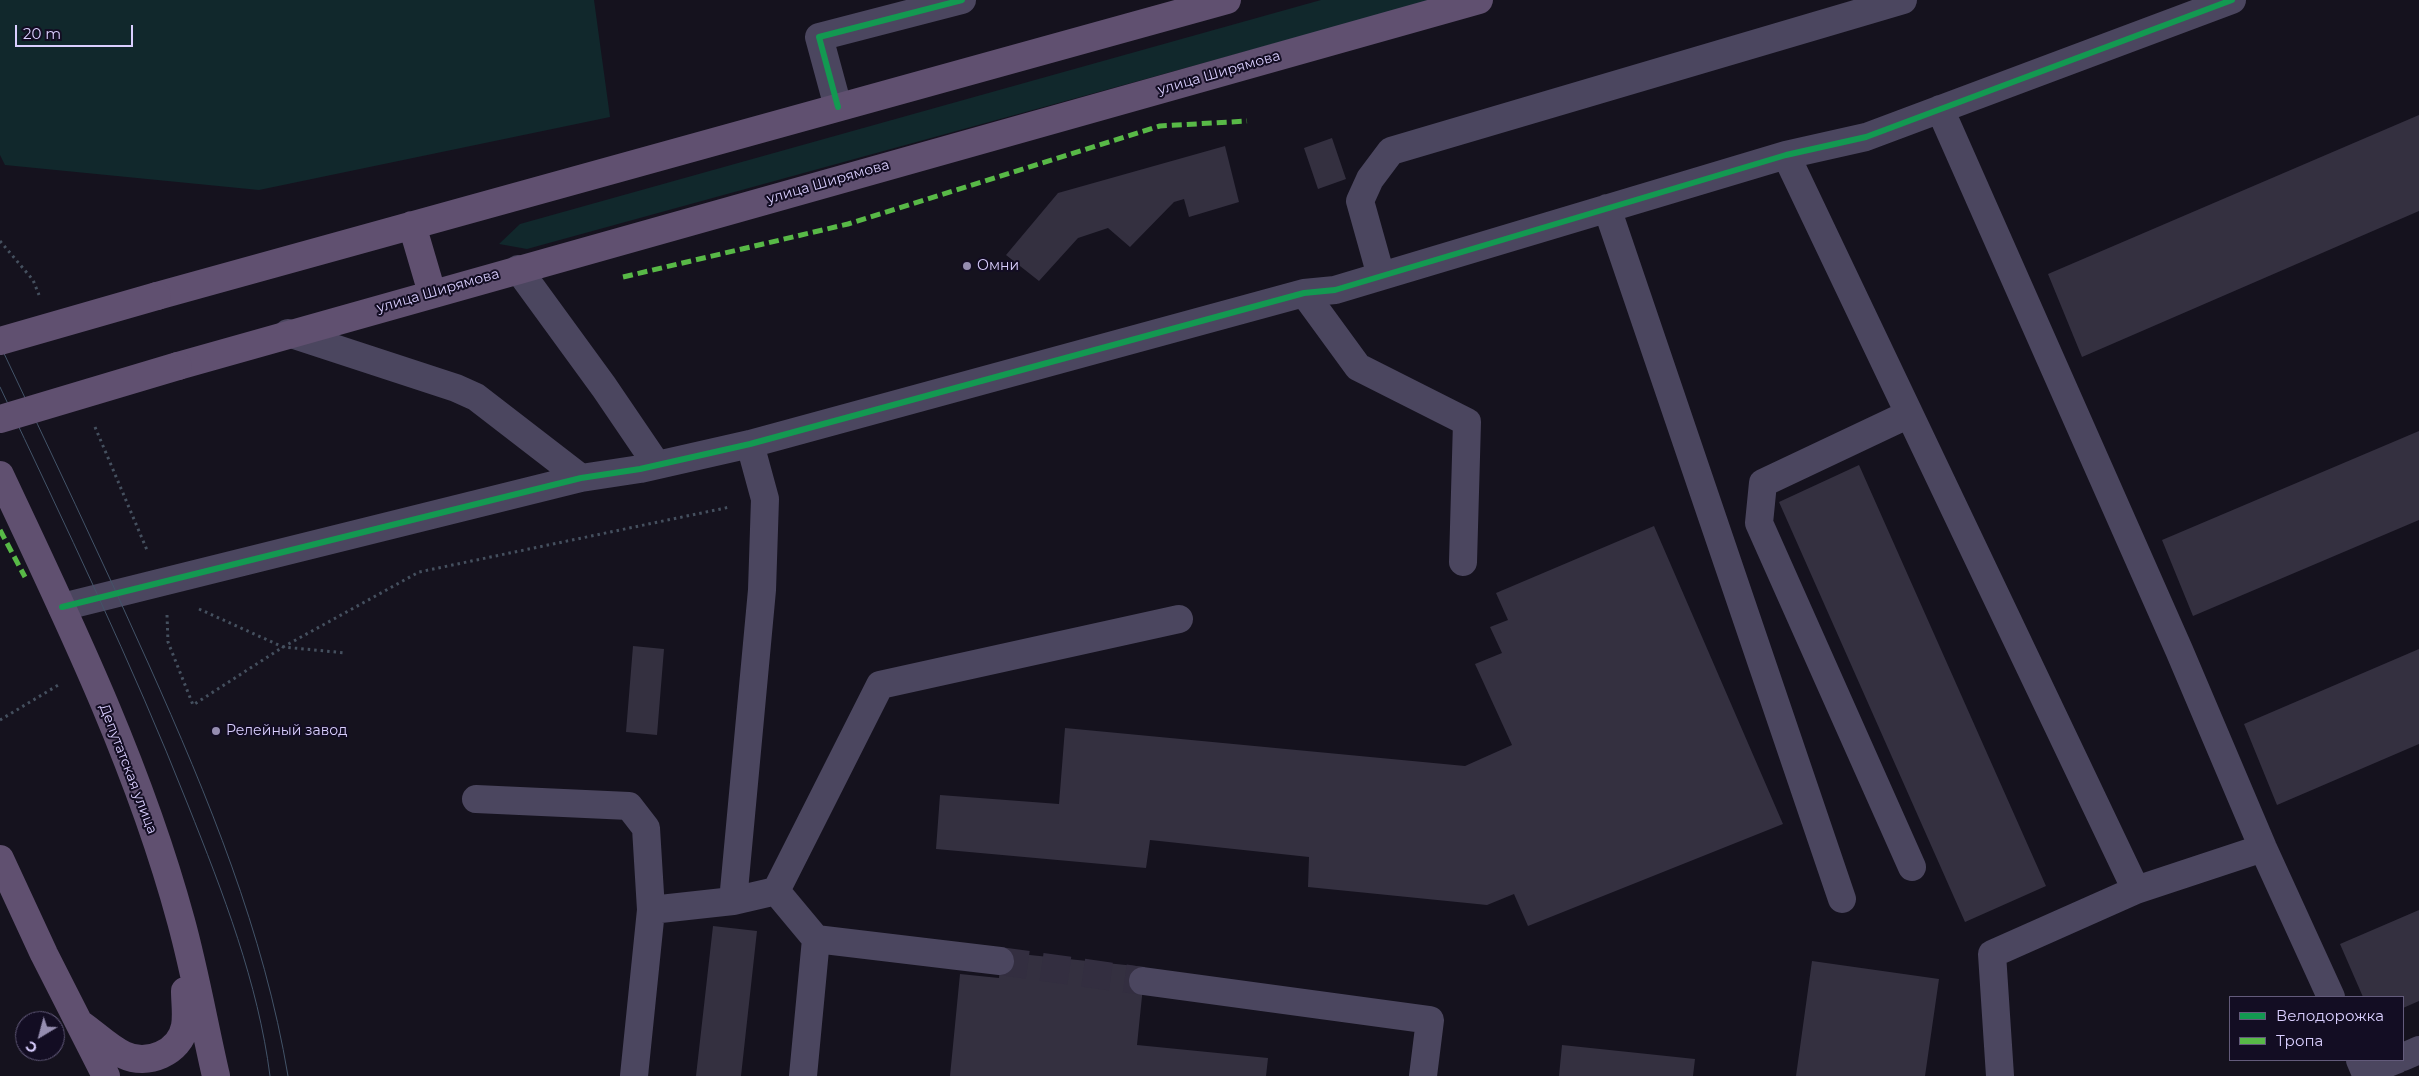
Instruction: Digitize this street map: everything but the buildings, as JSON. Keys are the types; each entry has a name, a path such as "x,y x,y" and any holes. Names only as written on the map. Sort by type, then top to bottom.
{"main road":[{"path":"0,341 1227,0"},
{"name":"улица Ширямова","path":"0,419 288,333 1479,0"},
{"path":"412,225 432,293"},
{"name":"Депутатская улица","path":"0,475 62,607 134,777 181,921 216,1076"},
{"path":"0,859 77,1021 106,1076"},
{"path":"77,1021 124,1055 142,1060 156,1057 175,1046 185,1027 181,921"}],"street":[{"path":"838,107 820,37 962,0"},
{"path":"1381,276 1360,201 1370,179 1391,151 1904,0"},
{"path":"62,607 581,478 657,465 750,444 1304,293 1335,290 1786,155 1866,137 2232,0"},
{"path":"1940,109 2175,641 2263,848 2331,996"},
{"path":"1786,155 2136,890"},
{"path":"1607,208 1842,899"},
{"path":"518,269 604,387 657,465"},
{"path":"1304,293 1358,367 1467,422 1463,562"},
{"path":"288,333 456,388 476,397 581,478"},
{"path":"1909,414 1763,483 1759,523 1912,867"},
{"path":"734,900 762,590 765,500 750,444"},
{"path":"776,891 880,685 1179,619"},
{"path":"476,799 629,806 646,828 651,910 634,1076"},
{"path":"2000,1076 1992,954 2136,890 2263,848"},
{"path":"651,910 734,900 776,891"},
{"path":"776,891 816,938 1000,961"},
{"path":"803,1076 816,938"},
{"path":"1143,981 1430,1020 1423,1076"},
{"path":"2404,1057 2419,1050"},
{"path":"2360,1061 2365,1072 2393,1061"}],"path":[{"path":"166,613 168,642 193,705 283,648 419,572 765,500"},
{"path":"192,606 283,648 346,653"},
{"path":"0,720 61,684"}],"green space":[{"path":"0,0 594,0 610,117 259,190 5,165 0,155"},
{"path":"1321,0 1433,0 527,249 499,244 520,224"}],"tunnel":[{"path":"1000,961 1143,981"}],"tram line":[{"path":"0,345 131,625 213,815 249,917 278,1022 288,1076"},
{"path":"0,387 121,647 167,752 201,838 238,938 248,972 257,1006 270,1076"}],"marked path":[{"path":"623,277 848,224 1160,126 1247,121"},
{"path":"0,530 25,577"}],"cycle path":[{"path":"838,107 819,37 962,0"},
{"path":"62,607 581,478 640,469 750,444 1304,293 1335,290 1786,155 1866,137 2232,0"}],"place":[{"name":"Омни","path":"967,266"},
{"name":"Релейный завод","path":"216,731"}]}
